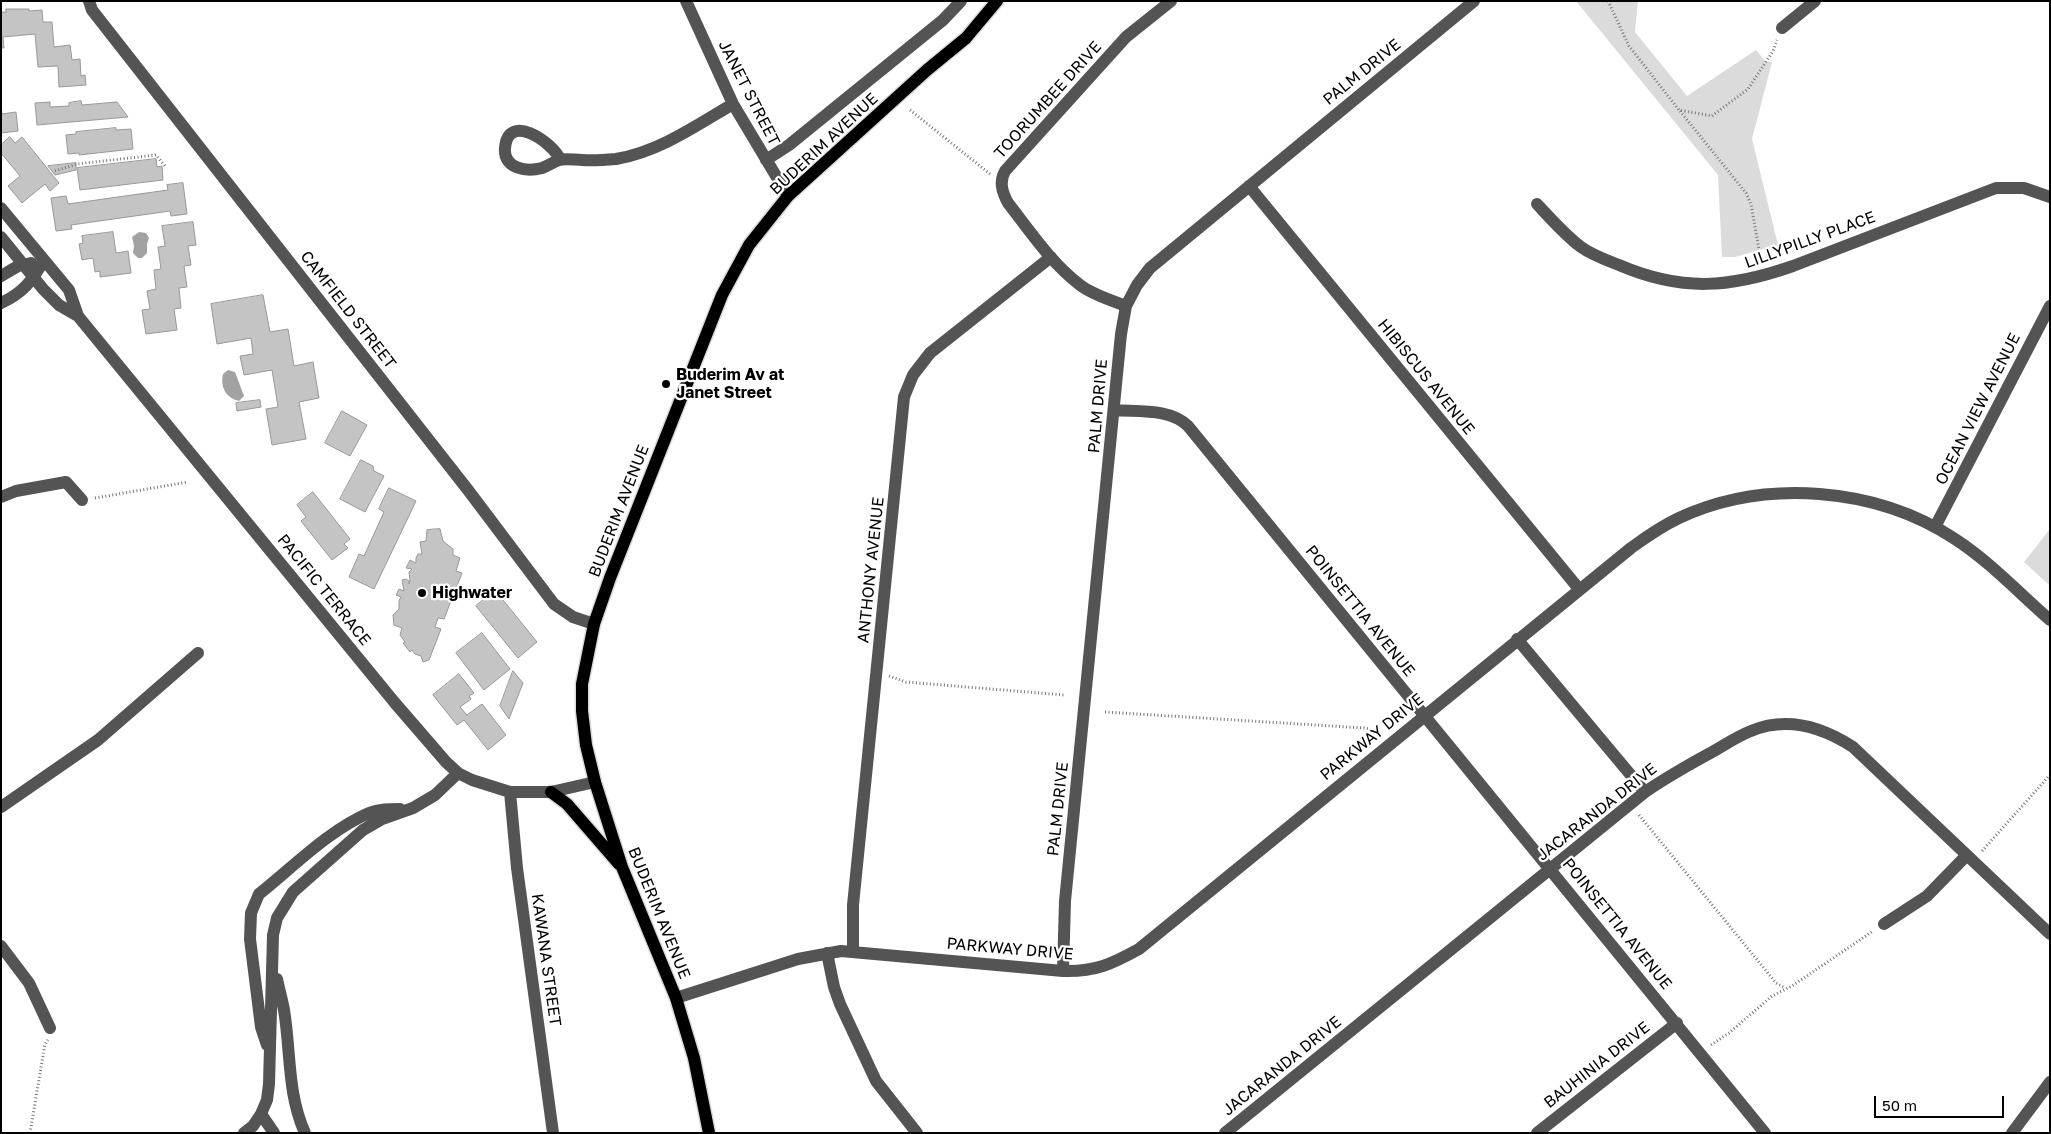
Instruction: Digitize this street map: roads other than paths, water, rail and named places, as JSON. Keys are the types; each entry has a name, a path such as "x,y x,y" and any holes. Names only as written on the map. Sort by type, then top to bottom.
{"main road":[{"name":"BUDERIM AVENUE","path":"709,1133 694,1058 676,998 622,867 595,782 586,745 582,710 582,684 594,624 610,578 722,295 749,245 788,196 927,70 966,38 997,1"},
{"path":"551,792 567,804 622,867"}],"street":[{"name":"CAMFIELD STREET","path":"89,1 92,10 468,490 554,604 574,617 594,624"},
{"name":"JANET STREET","path":"686,1 733,104 788,196"},
{"name":"BUDERIM AVENUE","path":"766,160 789,145 943,20 960,1"},
{"name":"TOORUMBEE DRIVE","path":"1126,306 1080,285 1051,257 1008,203 1001,184 1006,171 1126,37 1170,1"},
{"name":"PALM DRIVE","path":"1064,971 1065,901 1121,334 1126,306 1137,285 1150,268 1474,1"},
{"path":"1782,28 1815,1"},
{"path":"560,159 600,160 635,155 672,139 733,104"},
{"name":"HIBISCUS AVENUE","path":"1249,186 1579,589"},
{"name":"LILLYPILLY PLACE","path":"1537,204 1582,247 1628,269 1652,277 1692,284 1715,284 1740,282 1763,277 1996,188 2024,188 2050,196"},
{"name":"PACIFIC TERRACE","path":"1,208 69,290 78,316"},
{"name":"PACIFIC TERRACE","path":"1,237 56,301 78,316 395,703 458,772 472,780 510,792 551,792 595,782"},
{"name":"ANTHONY AVENUE","path":"853,951 853,905 904,397 913,375 930,353 1051,257"},
{"path":"1,276 18,266 44,260"},
{"path":"1,303 13,297 30,283 44,260"},
{"path":"13,297 34,293 56,301"},
{"name":"OCEAN VIEW AVENUE","path":"1936,527 2050,306"},
{"name":"POINSETTIA AVENUE","path":"1114,410 1168,414 1184,422 1766,1133"},
{"path":"1,497 16,491 66,482 82,500"},
{"name":"PARKWAY DRIVE","path":"676,998 798,959 827,953 853,951 1080,972 1111,964 1139,949 1517,639 1653,532 1707,507 1740,499 1798,493 1826,494 1857,499 1909,514 1956,539 2050,620"},
{"path":"1517,639 1645,792"},
{"path":"1,807 98,740 198,653"},
{"name":"JACARANDA DRIVE","path":"1225,1133 1645,792 1679,770 1752,731 1767,726 1789,724 1815,728 1833,734 1853,747 2050,934"},
{"path":"244,1133 253,1126 267,1100 273,935 277,918 293,892 362,830 413,808 435,795 458,772"},
{"name":"KAWANA STREET","path":"510,792 517,868 553,1133"},
{"path":"270,1052 261,1028 250,939 250,913 259,894 349,824 369,813 380,810 413,808"},
{"path":"1884,924 1927,896 1970,858"},
{"path":"1,946 29,983 50,1028"},
{"path":"827,953 833,983 840,1004 876,1081 917,1133"},
{"path":"272,959 284,1010 291,1089 297,1115 305,1133"},
{"name":"BAUHINIA DRIVE","path":"1537,1133 1677,1023"},
{"path":"2012,1133 2050,1082"},
{"path":"261,1114 274,1133"}],"place":[{"name":"Buderim Av at Janet Street","path":"666,384"},
{"name":"Highwater","path":"422,593"}]}
